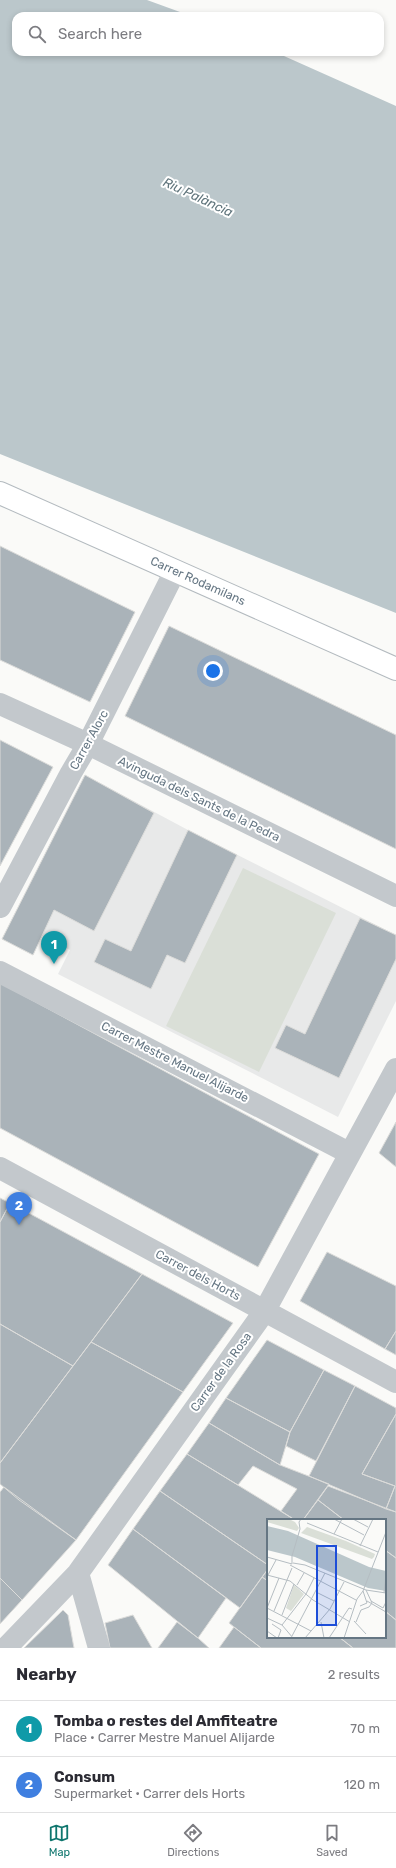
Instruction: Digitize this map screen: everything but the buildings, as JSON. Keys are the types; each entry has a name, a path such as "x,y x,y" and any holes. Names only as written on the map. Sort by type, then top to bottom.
{"street":[{"name":"Carrer Rodamilans","path":"0,493 396,669"},
{"name":"Carrer Alorc","path":"0,907 70,773 88,744 175,571"},
{"name":"Avinguda dels Sants de la Pedra","path":"0,704 88,744 396,896"},
{"name":"Carrer Mestre Manuel Alijarde","path":"0,972 349,1153"},
{"name":"Carrer de la Rosa","path":"6,1648 78,1573 264,1312 349,1153 396,1069"},
{"name":"Carrer dels Horts","path":"0,1168 396,1382"},
{"path":"78,1573 99,1648"}],"shaded area":[{"path":"85,775 188,830 396,935 396,1001 338,1117 58,974 70,950 42,936 33,955 2,939"},
{"path":"243,868 336,913 259,1072 166,1026"}],"water":[{"name":"Riu Palància","path":"0,0 147,0 180,12 12,12 12,56 284,56 396,106 396,613 0,454"}],"place":[{"name":"Tomba o restes del Amfiteatre","path":"54,964"},
{"name":"Consum","path":"19,1225"}]}
